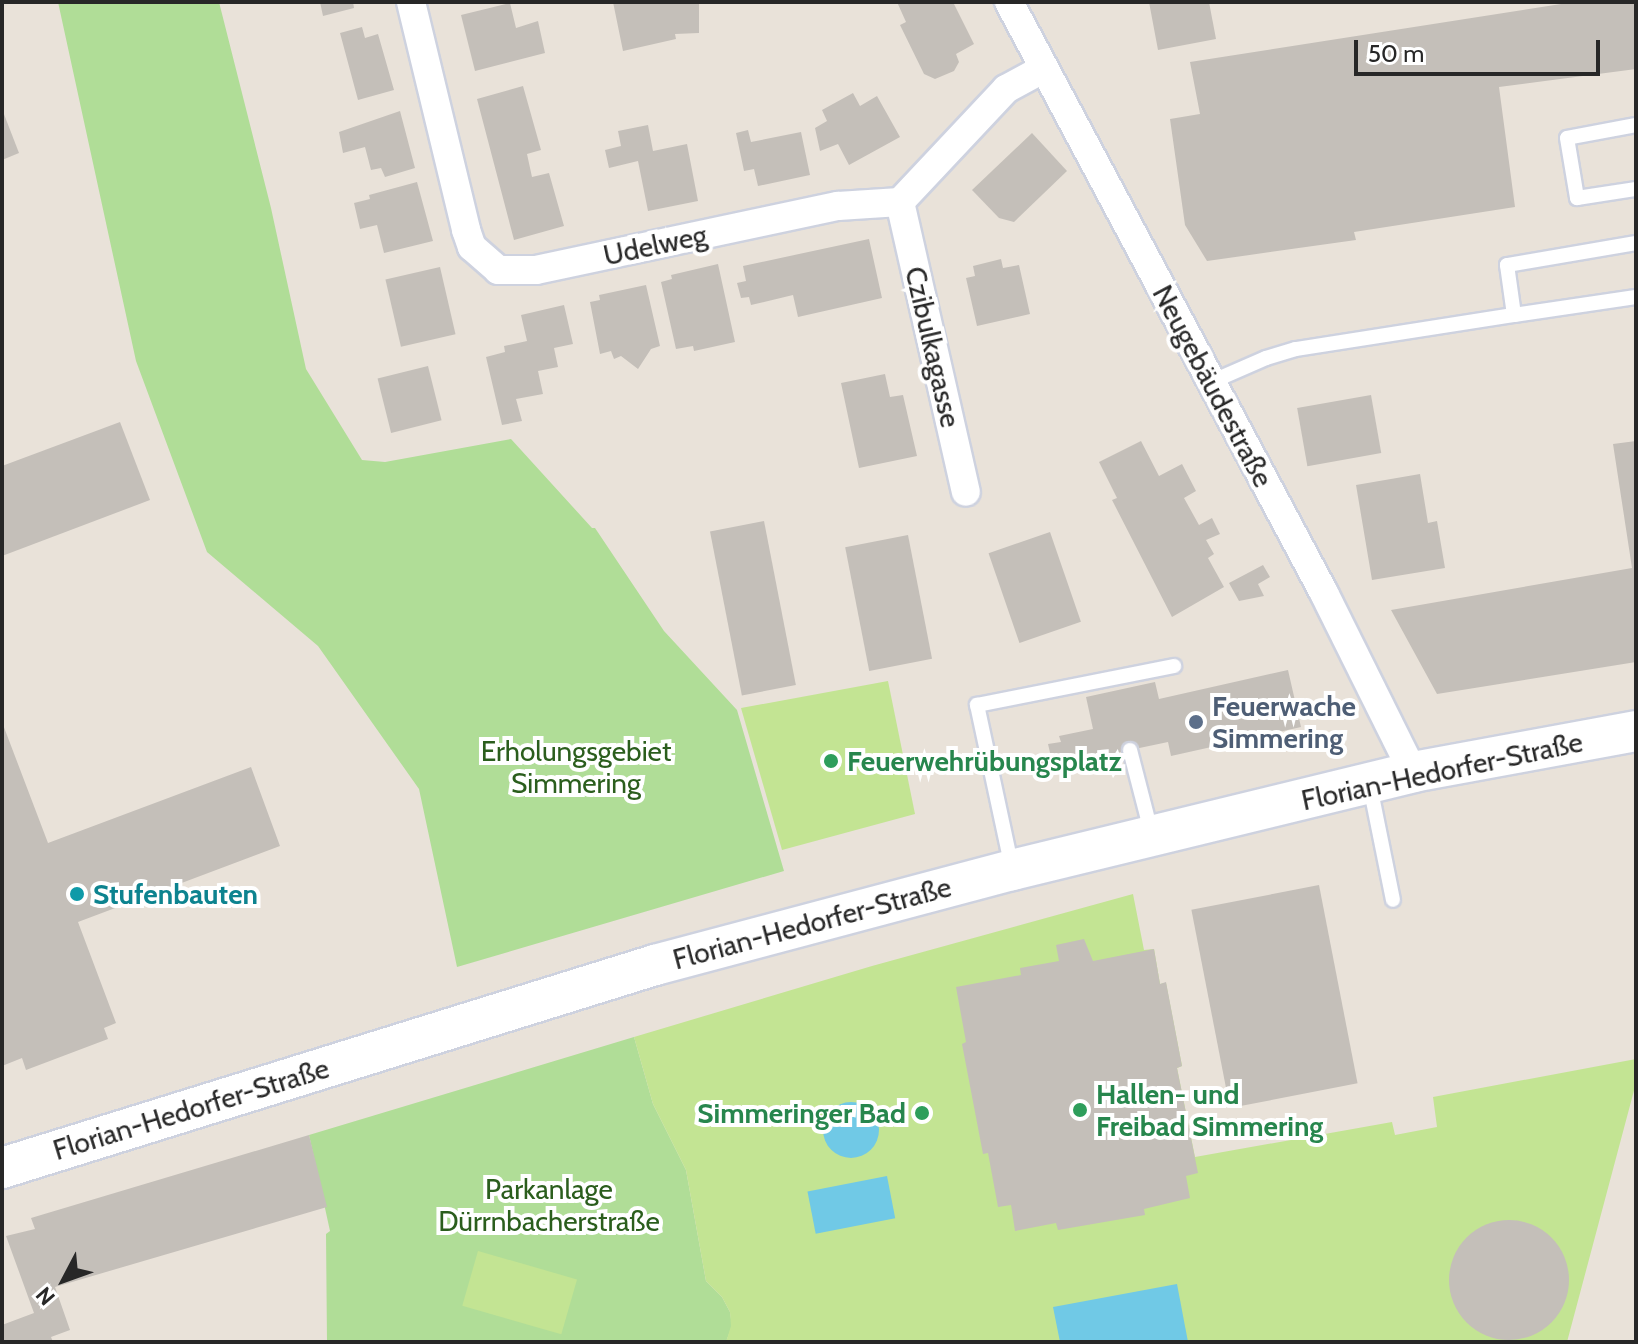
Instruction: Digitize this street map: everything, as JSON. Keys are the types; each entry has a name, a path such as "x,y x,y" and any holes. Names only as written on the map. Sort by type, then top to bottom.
{"main road":[{"name":"Florian-Hedorfer-Straße","path":"2,1168 655,965 1012,870 1413,772 1636,731"}],"street":[{"name":"Udelweg","path":"411,2 466,230 478,254 498,270 536,270 838,206 900,202"},
{"name":"Neugebäudestraße","path":"1009,2 1324,593 1413,772"},
{"path":"900,202 1006,89 1043,69"},
{"name":"Czibulkagasse","path":"900,202 966,492"}],"lane":[{"path":"1636,125 1567,138 1577,198 1636,189"},
{"path":"1514,315 1507,265 1636,243"},
{"path":"1211,382 1266,358 1296,349 1636,297"},
{"path":"1012,870 977,705 1174,666"},
{"path":"1130,750 1152,836"},
{"path":"1370,783 1393,900"}],"green space":[{"name":"Erholungsgebiet Simmering","path":"58,2 219,2 271,208 306,369 362,460 385,462 511,439 595,528 664,631 737,710 784,871 457,967 419,789 318,646 207,552 136,361"},
{"name":"Feuerwehrübungsplatz","path":"888,681 915,814 782,850 741,708"},
{"name":"Simmeringer Bad","path":"1133,894 1144,950 1154,949 1160,984 1166,983 1182,1066 1177,1068 1195,1157 1392,1122 1395,1135 1437,1127 1433,1097 1636,1059 1636,1083 1567,1342 726,1342 731,1326 730,1312 722,1297 706,1281 686,1170 653,1104 634,1037 872,966"},
{"name":"Parkanlage Dürrnbacherstraße","path":"634,1037 653,1104 686,1170 706,1281 722,1297 730,1312 732,1326 726,1342 327,1342 326,1234 330,1231 309,1135"},
{"path":"478,1251 577,1279 561,1334 462,1306"}],"water":[{"path":"851,1102 871,1110 879,1130 871,1150 851,1158 831,1150 823,1130 831,1110"},
{"path":"887,1176 895,1218 816,1234 807,1191"},
{"path":"1177,1284 1188,1342 1060,1342 1053,1307"}],"building":[{"path":"320,2 353,2 354,8 323,16"},
{"path":"613,2 699,2 699,33 675,34 676,39 623,51"},
{"path":"897,2 953,2 974,44 956,54 959,62 954,71 935,79 924,74 900,25 906,22"},
{"path":"1149,2 1209,2 1216,39 1158,50"},
{"path":"1574,2 1636,2 1636,69 1499,87 1515,207 1354,232 1356,240 1207,261 1185,225 1170,119 1200,114 1190,62"},
{"path":"510,3 516,28 538,21 545,53 475,71 461,15"},
{"path":"362,27 365,38 378,34 394,90 358,100 340,33"},
{"path":"523,86 541,150 527,154 532,177 549,173 564,226 514,240 477,99"},
{"path":"853,93 860,106 877,96 900,137 849,165 838,144 820,151 815,128 827,121 822,110"},
{"path":"2,109 19,153 2,160"},
{"path":"400,111 415,168 385,177 381,168 371,170 365,147 343,153 339,132"},
{"path":"648,125 653,151 687,144 698,201 648,211 638,161 609,168 605,150 621,146 618,131"},
{"path":"748,130 751,142 801,132 810,175 758,186 754,169 744,171 736,133"},
{"path":"1032,133 1067,171 1014,222 999,218 972,190"},
{"path":"417,182 433,241 384,253 377,225 360,229 354,203 370,199 369,195"},
{"path":"869,239 882,298 798,317 793,295 751,305 749,297 741,298 737,283 746,281 743,266"},
{"path":"1001,259 1003,268 1019,265 1030,314 977,326 966,278 975,276 973,266"},
{"path":"718,264 735,342 694,351 693,346 676,349 661,282 672,279 671,275"},
{"path":"440,267 456,334 401,347 385,280"},
{"path":"646,285 660,346 651,349 638,369 621,356 614,359 611,351 600,354 590,302 600,300 599,295"},
{"path":"564,305 573,344 554,348 558,367 538,371 543,394 516,399 522,421 502,425 486,357 505,352 504,346 527,341 521,315"},
{"path":"428,366 442,420 391,433 378,379"},
{"path":"885,374 890,397 903,395 917,456 859,468 841,383"},
{"path":"1371,395 1381,453 1307,466 1297,408"},
{"path":"120,422 150,500 2,556 2,466"},
{"path":"1141,441 1159,476 1182,464 1196,491 1184,498 1199,525 1212,518 1220,534 1206,540 1214,554 1208,558 1224,587 1172,617 1112,500 1117,498 1099,462"},
{"path":"1636,441 1636,662 1437,694 1391,610 1632,568 1613,444"},
{"path":"1420,474 1428,523 1437,521 1445,568 1372,580 1356,485"},
{"path":"764,521 796,685 742,695 710,531"},
{"path":"1050,532 1081,622 1019,643 989,553"},
{"path":"908,535 932,659 869,671 845,547"},
{"path":"1263,565 1270,577 1258,584 1264,596 1239,601 1229,583"},
{"name":"Feuerwache Simmering","path":"1288,670 1301,727 1171,756 1168,742 1068,763 1070,770 1055,774 1048,744 1061,742 1059,736 1093,729 1086,697 1155,682 1159,699"},
{"name":"Stufenbauten","path":"2,722 48,843 251,767 280,846 78,922 116,1023 104,1028 108,1039 26,1070 22,1058 2,1066"},
{"path":"1319,885 1358,1083 1230,1108 1191,910"},
{"name":"Hallen- und Freibad Simmering","path":"1084,939 1093,961 1154,949 1160,984 1166,982 1182,1066 1177,1068 1198,1173 1186,1176 1190,1198 1144,1209 1145,1215 1058,1230 1056,1223 1015,1231 1011,1205 998,1207 988,1153 983,1154 962,1044 966,1042 956,987 1021,975 1020,968 1059,961 1056,945"},
{"path":"309,1135 327,1207 55,1287 70,1330 51,1337 53,1342 2,1342 2,1325 34,1313 6,1236 35,1229 31,1218"},
{"path":"1509,1220 1532,1224 1552,1237 1565,1257 1569,1280 1565,1303 1552,1323 1532,1336 1509,1340 1486,1336 1466,1323 1453,1303 1449,1280 1453,1257 1466,1237 1486,1224"}],"place":[{"name":"Feuerwache Simmering","path":"1196,722"},
{"name":"Feuerwehrübungsplatz","path":"831,761"},
{"name":"Stufenbauten","path":"77,894"},
{"name":"Hallen- und Freibad Simmering","path":"1080,1110"},
{"name":"Simmeringer Bad","path":"922,1113"}]}
